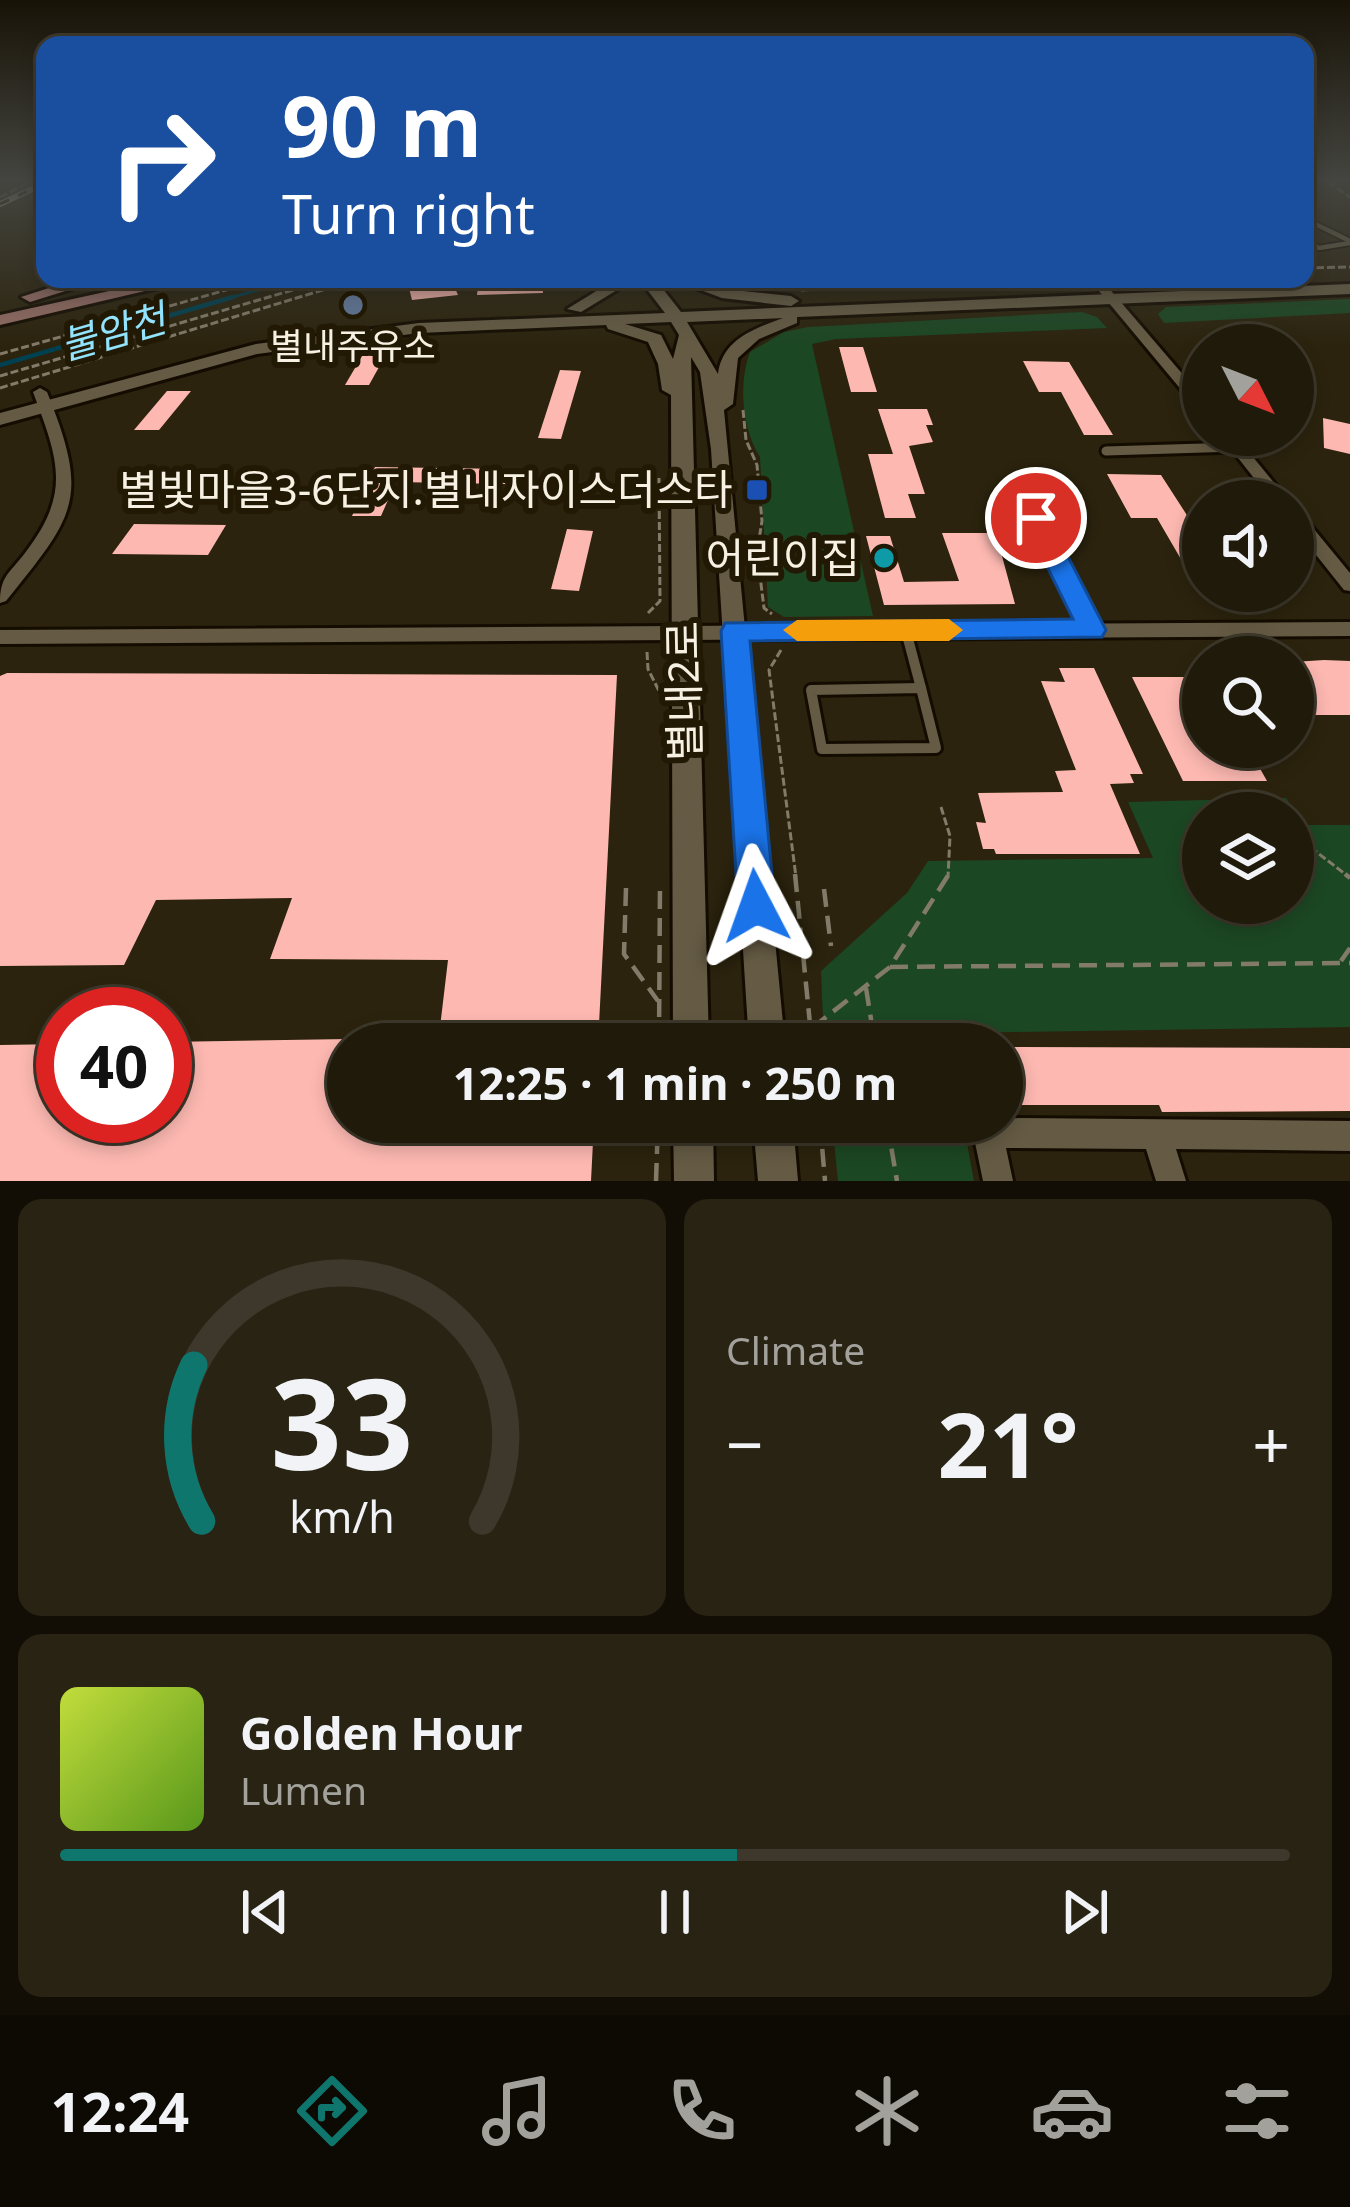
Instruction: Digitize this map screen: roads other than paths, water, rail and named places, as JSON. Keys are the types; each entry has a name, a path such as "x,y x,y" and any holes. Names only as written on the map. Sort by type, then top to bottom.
{"main road":[{"path":"0,313 71,288"},
{"path":"0,313 94,288"},
{"path":"0,313 115,288"},
{"path":"0,313 138,288"}],"street":[{"path":"1314,272 1350,271"},
{"path":"575,314 614,288"},
{"name":"별내2로","path":"653,288 710,372 721,448 765,1023"},
{"path":"709,288 791,296 966,288"},
{"path":"1102,288 1182,382"},
{"path":"0,419 42,399 185,352 417,314 575,314 677,321 1350,289"},
{"path":"677,321 791,296"},
{"path":"721,448 729,357 753,335 823,312"},
{"path":"575,314 655,339 684,429"},
{"name":"별내2로","path":"677,321 684,429 682,631 691,1023"},
{"path":"0,404 42,399"},
{"path":"0,596 38,549 66,489 67,466 42,399"},
{"path":"1244,456 1264,480"},
{"path":"1314,541 1350,585"},
{"path":"0,637 1350,629"},
{"path":"998,1181 988,1133 1350,1136"},
{"path":"1156,1134 1171,1181"},
{"path":"693,1143 694,1181"},
{"path":"775,1143 778,1181"}],"lane":[{"path":"1314,246 1350,242"},
{"path":"1106,451 1182,445"},
{"path":"1036,518 1092,630"},
{"path":"906,630 921,688 936,748 821,749 811,690 921,688"}],"waterway":[{"name":"불암천","path":"223,300 265,288"},
{"name":"불암천","path":"0,365 233,297"}],"place":[{"name":"별내주유소","path":"353,305"},
{"name":"별빛마을3-6단지.별내자이스더스타","path":"757,490"},
{"name":"어린이집","path":"884,558"}]}
